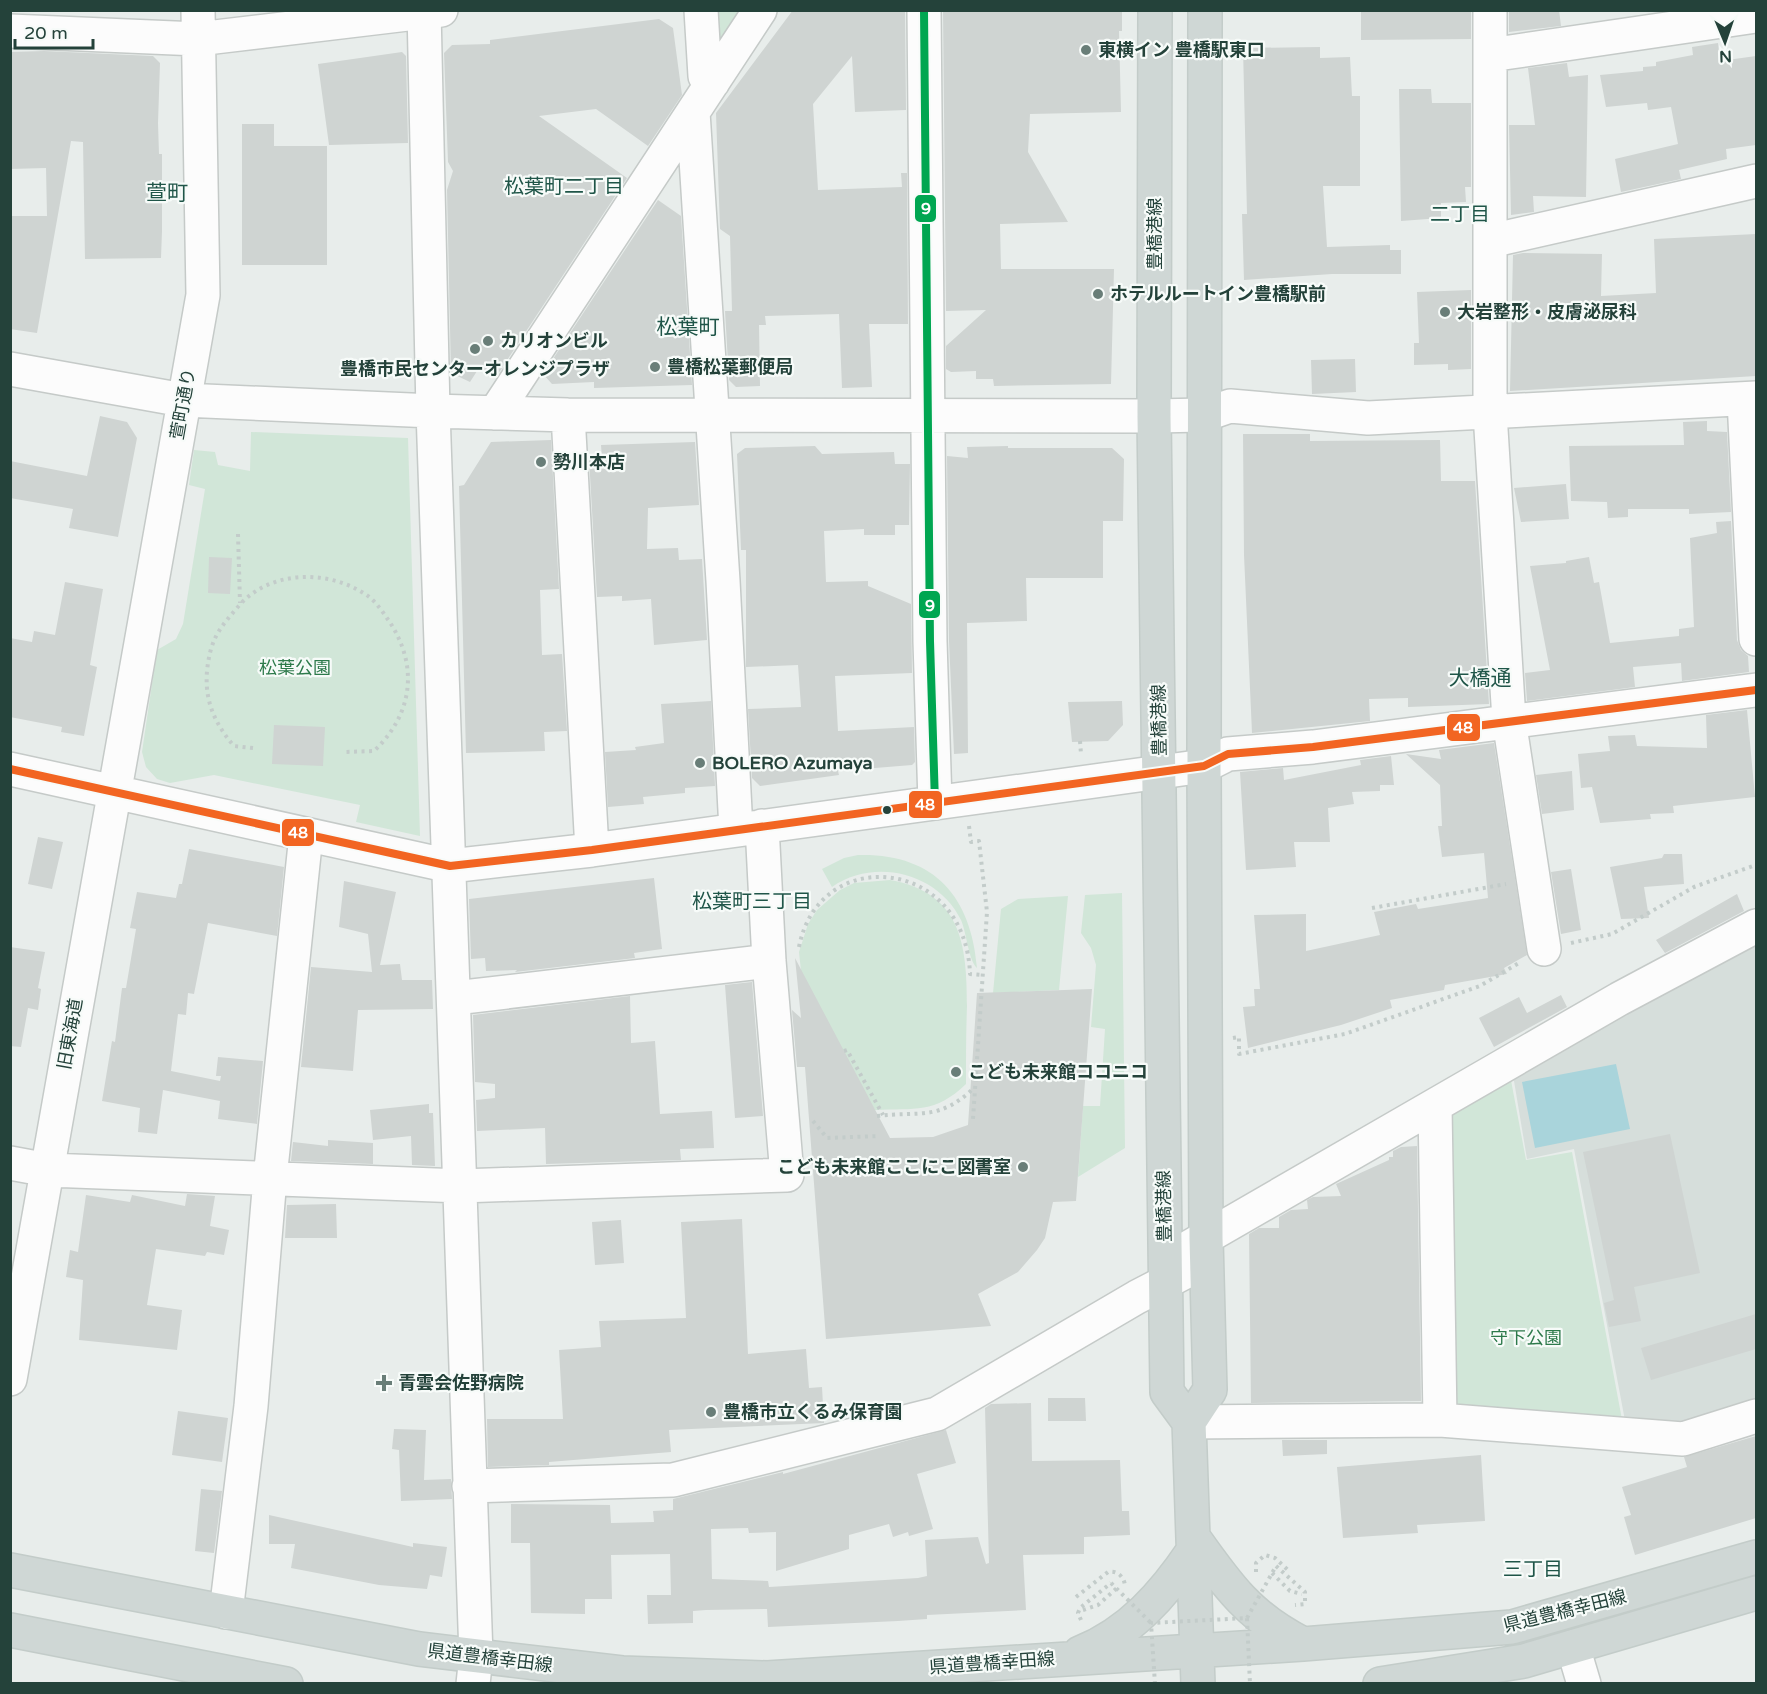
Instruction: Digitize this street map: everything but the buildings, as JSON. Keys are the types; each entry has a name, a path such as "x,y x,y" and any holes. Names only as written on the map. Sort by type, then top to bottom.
{"main road":[{"name":"豊橋港線","path":"1155,10 1154,416 1160,772 1164,1271 1167,1392 1189,1422"},
{"path":"1198,1683 1189,1422 1210,1390 1206,1249 1204,766 1205,10"},
{"path":"1193,1544 1233,1592 1265,1623 1303,1644"},
{"path":"1067,1658 1105,1640 1146,1610 1168,1588 1193,1544"},
{"name":"県道豊橋幸田線","path":"10,1570 419,1649 475,1670 767,1678 1303,1644 1512,1627 1756,1557"},
{"name":"県道豊橋幸田線","path":"1380,1683 1524,1661 1756,1593"},
{"path":"10,1630 286,1683"}],"street":[{"path":"701,10 705,76 713,82"},
{"path":"495,413 760,10"},
{"path":"924,10 935,803"},
{"path":"1490,10 1490,413 1509,720 1544,949"},
{"path":"10,31 198,25 430,11 434,411 455,998 475,1670"},
{"path":"1490,55 1756,16"},
{"name":"萱町通り","path":"113,793 203,295 198,25"},
{"path":"10,1163 48,1170 460,1186 787,1175 784,957 749,828 713,415 693,112"},
{"path":"1490,241 1756,181"},
{"path":"10,369 183,400 568,415 1154,416 1204,415 1230,406 1368,418 1750,399 1756,639"},
{"path":"568,415 592,850"},
{"path":"10,769 450,866 592,850 1204,766 1228,754 1313,747 1756,690"},
{"name":"旧東海道","path":"10,1379 113,793"},
{"path":"225,1612 250,1406 270,1178 306,836"},
{"path":"469,1486 673,1480 937,1414 1164,1271 1206,1249 1435,1106 1619,999 1756,926"},
{"path":"455,998 784,957"},
{"path":"1435,1106 1440,1419"},
{"path":"1189,1422 1440,1419 1683,1438 1756,1416"},
{"path":"1573,1647 1584,1683"}],"path":[{"path":"238,534 240,603"},
{"path":"253,748 234,746 219,729 208,701 206,667 216,632 240,603 260,586 302,576 339,582 365,594 381,609 398,635 406,655 409,679 406,700 392,734 374,751 343,752"},
{"path":"1080,741 1081,755"},
{"path":"969,825 971,842 979,841 987,912 973,1119"},
{"path":"1239,1037 1239,1054 1345,1034 1480,986 1544,949 1612,934 1694,887 1756,864"},
{"path":"784,957 815,909 828,897 853,880 889,877 910,881 927,888 939,898 949,910 963,935 970,974 983,975"},
{"path":"1372,908 1533,880"},
{"path":"844,1051 847,1050 883,1115"},
{"path":"877,1116 937,1113 958,1103 975,1087"},
{"path":"812,1112 814,1124 827,1138 879,1136"},
{"path":"1272,1589 1258,1577 1256,1563 1265,1555 1275,1558 1288,1570"},
{"path":"1250,1683 1247,1618 1276,1566 1305,1592 1305,1604 1292,1605 1287,1601"},
{"path":"1076,1597 1104,1573 1112,1571 1122,1577 1126,1585 1116,1598"},
{"path":"1272,1573 1290,1592 1302,1594"},
{"path":"1086,1621 1079,1619 1080,1608 1111,1583 1151,1623 1155,1683"},
{"path":"1083,1610 1098,1605 1116,1588"},
{"path":"1151,1623 1247,1618"}],"shaded area":[{"path":"1756,940 1756,1406 1676,1430 1626,1426 1574,1149 1527,1159 1513,1075"}],"green space":[{"path":"708,11 753,11 720,60"},
{"name":"松葉公園","path":"251,432 408,438 420,836 356,822 360,805 214,775 170,783 157,779 146,767 142,752 157,650 176,639 183,624 205,489 189,485 194,450 215,452 218,465 250,471"},
{"path":"858,855 884,856 907,862 927,871 943,883 956,900 966,919 977,968 972,959 961,920 951,904 921,881 886,872 867,873 849,878 832,887 822,869 844,858"},
{"path":"890,880 914,887 932,896 946,909 955,924 965,962 967,983 966,1084 955,1094 924,1108 875,1110 804,999 799,952 808,924 817,910 840,890 854,883"},
{"path":"1122,893 1125,1148 1078,1177 1083,1106 1100,1106 1105,1029 1091,1027 1096,965 1091,948 1081,933 1085,895"},
{"path":"1068,896 1059,990 993,993 1001,909 1018,899"},
{"name":"守下公園","path":"1510,1075 1526,1160 1572,1152 1623,1425 1456,1413 1442,1111"}],"water":[{"path":"1616,1064 1630,1129 1535,1148 1522,1082"}],"transit line":[{"name":"9","path":"924,10 930,641 935,803"},
{"name":"48","path":"10,769 450,866 592,850 1204,766 1228,754 1313,747 1756,690"}],"place":[{"name":"東横イン 豊橋駅東口","path":"1086,50"},
{"name":"ホテルルートイン豊橋駅前","path":"1098,294"},
{"name":"大岩整形・皮膚泌尿科","path":"1445,312"},
{"name":"カリオンビル","path":"488,341"},
{"name":"豊橋市民センターオレンジプラザ","path":"475,349"},
{"name":"豊橋松葉郵便局","path":"655,367"},
{"name":"勢川本店","path":"541,462"},
{"name":"BOLERO Azumaya","path":"700,763"},
{"name":"こども未来館ココニコ","path":"956,1072"},
{"name":"こども未来館ここにこ図書室","path":"1023,1167"},
{"name":"青雲会佐野病院","path":"384,1383"},
{"name":"豊橋市立くるみ保育園","path":"711,1412"}],"district":[{"name":"松葉町二丁目","path":"564,187"},
{"name":"萱町","path":"167,193"},
{"name":"二丁目","path":"1460,215"},
{"name":"松葉町","path":"688,327"},
{"name":"大橋通","path":"1480,678"},
{"name":"松葉町三丁目","path":"752,902"},
{"name":"三丁目","path":"1533,1570"}]}
